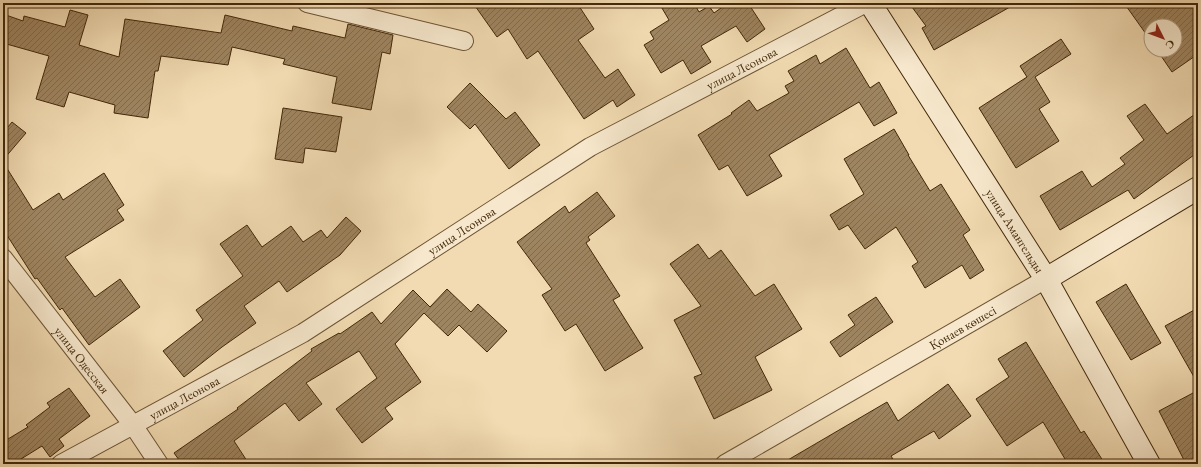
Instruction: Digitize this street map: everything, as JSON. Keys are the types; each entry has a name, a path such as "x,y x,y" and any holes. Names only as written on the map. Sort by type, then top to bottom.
{"main road":[{"name":"улица Амангельды","path":"870,3 1046,279 1149,464"},
{"name":"Қонаев көшесі","path":"1046,279 1198,188"}],"street":[{"path":"307,3 464,41"},
{"name":"улица Леонова","path":"61,464 303,333 590,147 866,3"},
{"name":"улица Одесская","path":"3,258 133,425 159,464"},
{"name":"Қонаев көшесі","path":"725,464 1046,279"}],"building":[{"path":"473,3 577,3 594,29 578,40 605,78 618,69 635,95 617,107 613,100 584,119 538,51 527,59 508,29 497,37"},
{"path":"659,3 694,3 699,12 709,6 714,13 728,3 748,3 765,29 747,42 736,26 701,46 711,62 691,74 683,60 661,73 644,45 654,39 650,32 669,20"},
{"path":"909,3 1017,3 934,50 922,28 926,26"},
{"path":"1124,3 1198,3 1198,54 1172,72 1162,58 1183,58 1183,18 1143,18 1143,30"},
{"path":"70,10 88,15 79,45 119,57 125,19 221,33 225,15 292,31 293,26 345,38 348,24 393,35 390,54 382,52 371,110 332,103 337,77 283,64 285,59 232,47 228,65 161,56 158,71 155,71 148,118 114,113 115,105 69,92 64,107 36,99 49,56 3,43 3,14 23,21 24,16 65,27"},
{"path":"1061,39 1071,54 1035,77 1050,102 1039,109 1059,141 1016,168 979,108 1027,77 1020,66"},
{"path":"846,48 870,88 879,82 897,113 874,126 859,102 769,155 782,176 747,196 728,165 719,170 698,135 732,114 731,113 749,100 757,111 789,93 785,86 794,81 788,71 816,55 820,64"},
{"path":"470,83 506,119 515,112 540,145 509,169 475,124 470,129 447,107"},
{"path":"1145,104 1167,134 1198,112 1198,152 1134,199 1128,190 1060,230 1040,196 1082,171 1092,187 1125,164 1120,158 1144,140 1127,116"},
{"path":"283,108 342,117 336,152 305,148 303,163 275,159"},
{"path":"12,122 26,133 3,160 3,133"},
{"path":"894,129 930,191 941,184 970,230 963,235 984,270 970,279 962,265 925,288 912,266 918,262 896,227 865,249 848,225 839,230 830,215 864,194 844,159"},
{"path":"3,162 33,210 59,193 63,200 104,173 124,205 117,210 124,220 65,257 95,297 120,279 140,307 89,345 62,308 60,310 37,278 35,279 3,229"},
{"path":"597,192 615,216 588,237 590,240 586,243 620,296 613,300 643,348 605,371 576,324 565,331 542,295 552,289 517,242 565,206 569,213"},
{"path":"346,217 361,231 340,255 287,292 279,281 244,306 256,323 222,347 184,377 163,351 203,320 196,310 243,276 220,244 247,225 262,247 291,226 303,242 321,230 327,238"},
{"path":"698,244 709,259 721,250 755,296 774,284 802,329 755,357 772,390 714,419 694,377 702,374 674,320 701,306 670,264"},
{"path":"1126,284 1161,343 1131,360 1096,302"},
{"path":"447,289 471,312 478,304 507,331 487,352 459,325 448,336 424,313 395,344 421,382 385,408 393,419 362,443 336,409 377,378 359,351 306,383 322,404 299,421 285,403 234,441 249,464 182,464 174,453 238,409 237,408 312,351 311,349 339,333 340,334 372,312 381,324 413,290 430,307"},
{"path":"876,297 893,322 840,357 830,342 855,325 848,315"},
{"path":"1198,308 1198,384 1165,326"},
{"path":"1026,342 1081,433 1084,431 1105,464 1068,464 1043,422 1007,446 976,399 1009,377 998,359"},
{"path":"948,384 971,416 939,439 934,431 891,456 896,464 781,464 887,402 898,421"},
{"path":"69,388 90,416 59,439 64,446 50,457 42,446 13,464 3,464 3,442 28,427 26,425 50,407 47,403"},
{"path":"1193,393 1198,403 1198,464 1186,464 1159,411"}]}
